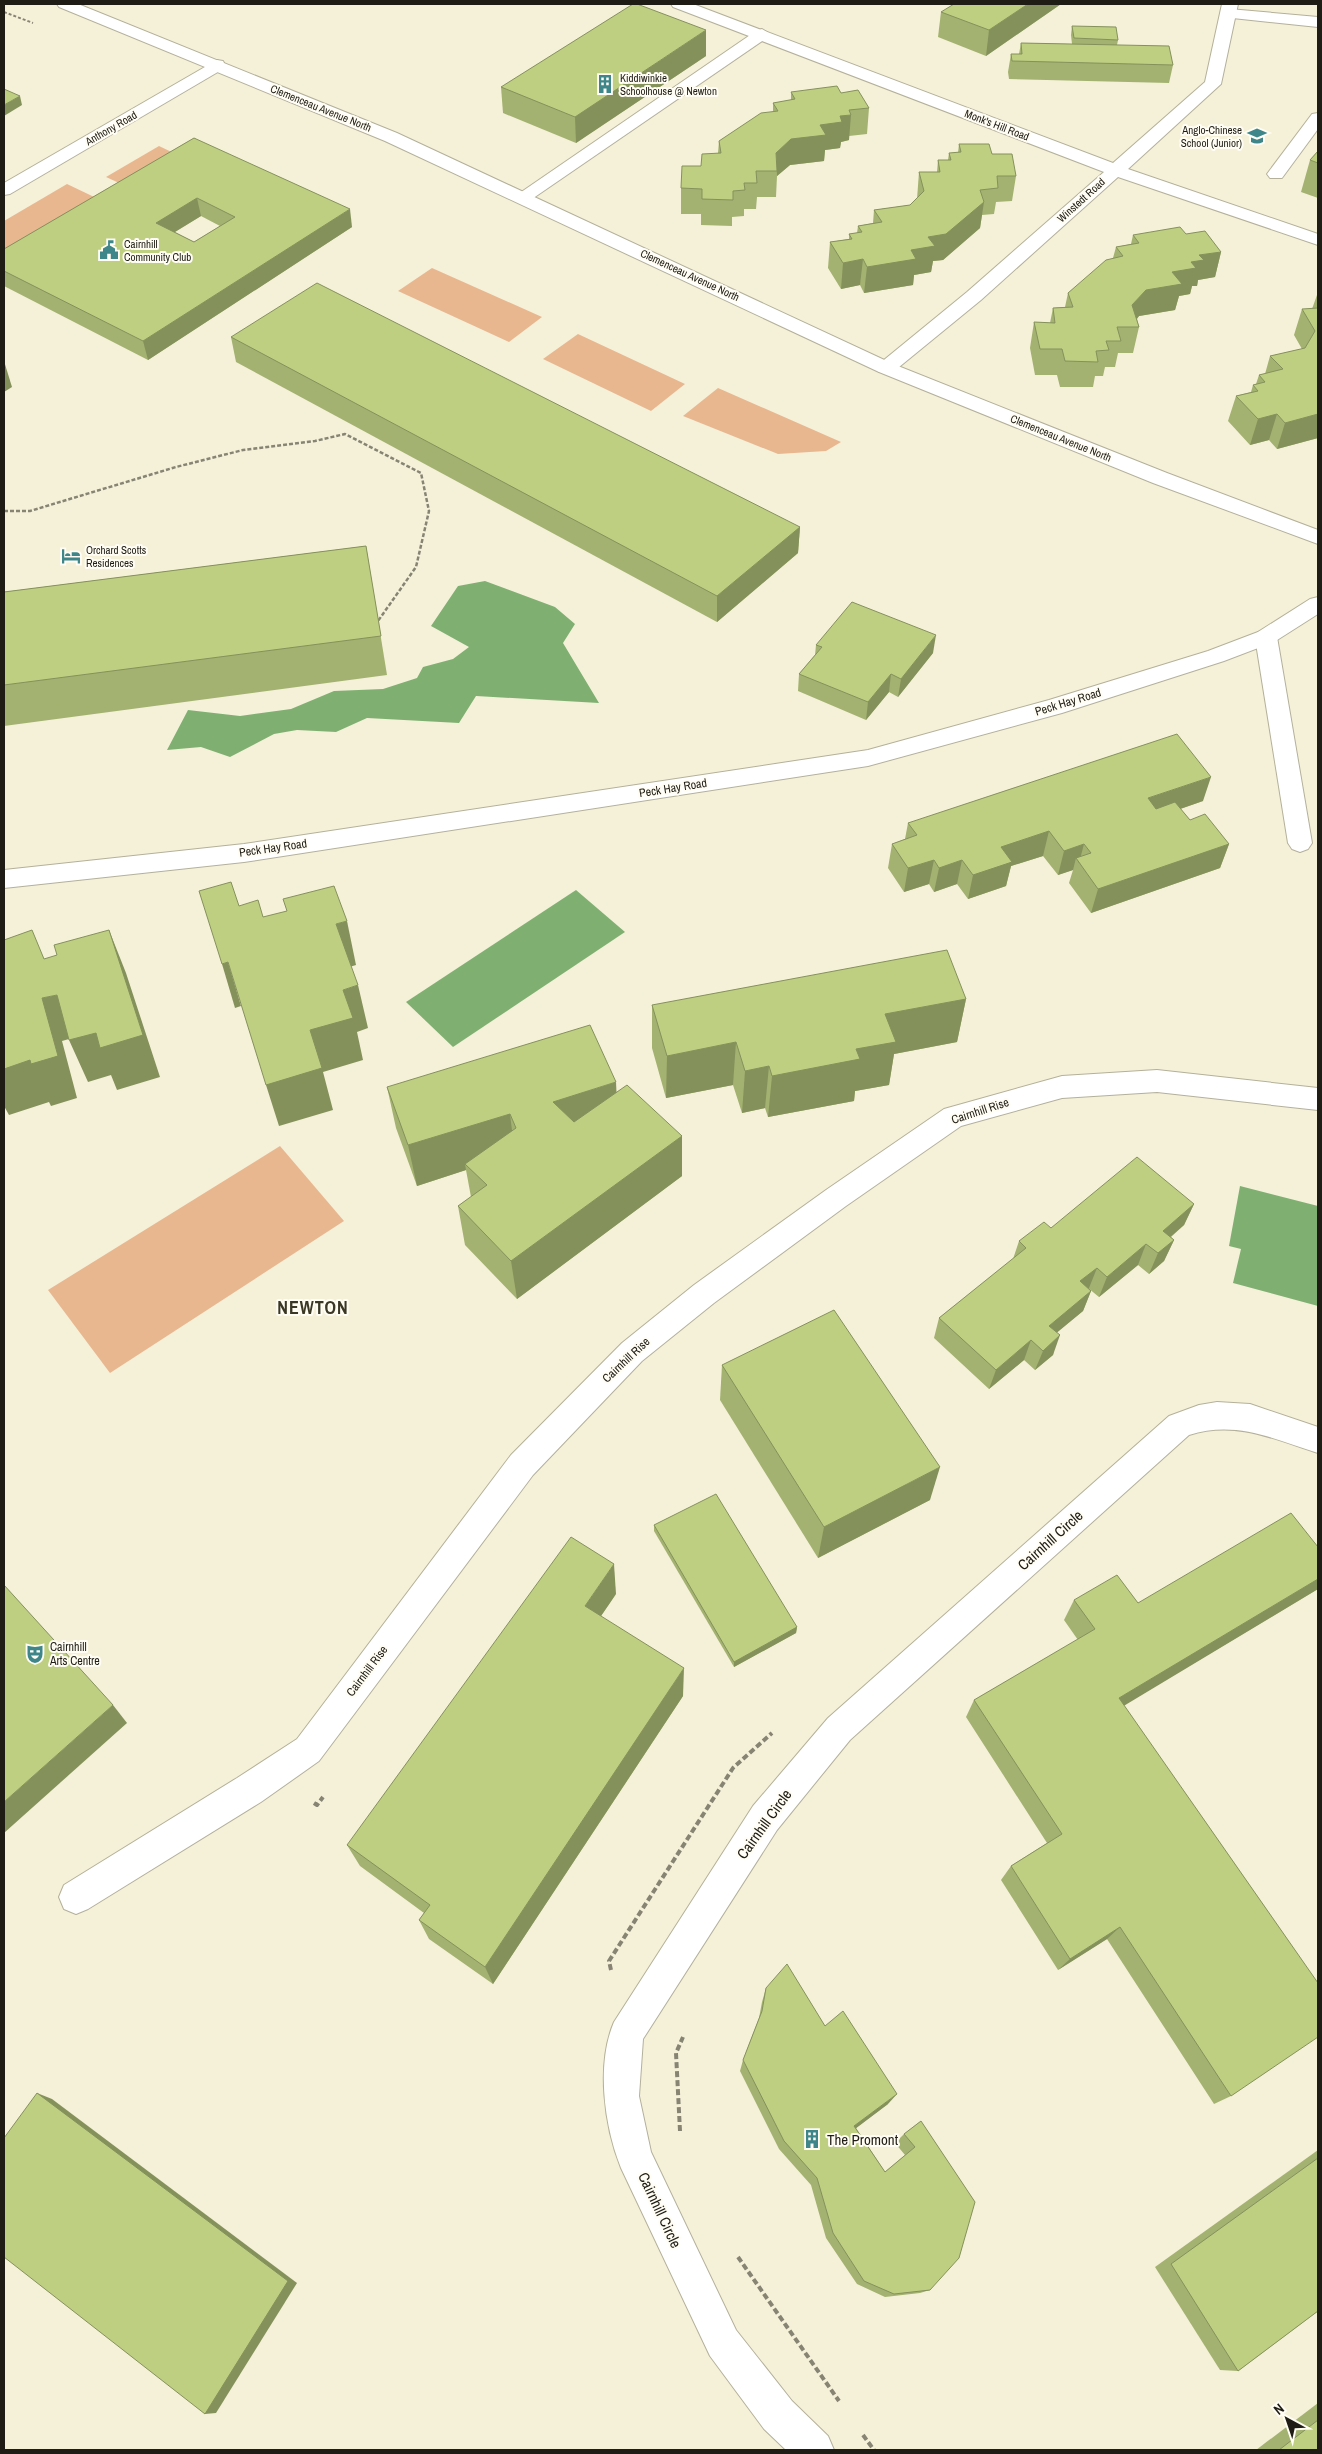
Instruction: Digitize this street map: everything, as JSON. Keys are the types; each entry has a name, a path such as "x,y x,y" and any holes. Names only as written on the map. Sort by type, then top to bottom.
{"street":[{"name":"Clemenceau Avenue North","path":"66,4 390,136 886,368 1160,478 1318,537"},
{"name":"Monk's Hill Road","path":"679,4 1115,170 1318,240"},
{"path":"1229,9 1318,22"},
{"name":"Winstedt Road","path":"886,368 974,296 1213,84 1229,9"},
{"path":"523,197 762,34"},
{"name":"Anthony Road","path":"4,190 217,65"},
{"path":"1276,174 1318,118"},
{"name":"Peck Hay Road","path":"4,879 244,853 868,758 1054,707 1216,656 1266,638 1318,604"},
{"path":"1266,638 1300,843"},
{"name":"Cairnhill Rise","path":"76,1897 275,1773 308,1750 522,1465 632,1352 704,1294 836,1198 953,1117 1062,1087 1157,1081 1318,1099"},
{"name":"Cairnhill Circle","path":"814,2450 778,2415 723,2343 634,2155 621,2096 626,2034 765,1818 839,1729 1179,1425 1200,1416 1234,1414 1250,1416 1318,1440"}],"path":[{"path":"4,512 30,511 176,466 243,450 315,441 345,434 421,473 429,511 416,568 378,621"},
{"path":"275,1773 317,1805 328,1791"},
{"path":"680,2140 676,2054 684,2035"},
{"path":"733,2250 845,2409"},
{"path":"862,2433 874,2450"}],"shaded area":[{"path":"159,146 182,157 130,188 106,177"},
{"path":"67,184 113,206 4,270 4,221"},
{"path":"432,268 542,317 509,342 398,291"},
{"path":"578,334 685,384 651,411 543,359"},
{"path":"718,388 841,442 826,451 778,454 683,416"},
{"path":"485,581 555,607 575,624 563,643 599,703 476,696 459,723 367,718 336,732 297,730 274,734 230,757 201,747 167,750 188,710 240,716 291,709 334,691 383,689 417,678 423,667 453,659 469,647 431,626 458,586"},
{"path":"576,890 625,932 453,1047 406,1002"},
{"path":"280,1146 344,1221 110,1373 48,1290"},
{"path":"1240,1186 1318,1206 1318,1306 1233,1283 1241,1249 1229,1246"}],"building":[{"path":"633,4 706,30 575,117 501,87"},
{"path":"954,4 1028,4 989,30 941,12"},
{"path":"1072,26 1116,27 1118,40 1074,38"},
{"path":"1021,43 1169,46 1173,65 1012,61 1011,54 1022,54"},
{"path":"837,86 841,93 858,90 869,108 849,110 851,115 840,116 842,122 820,125 826,135 791,139 776,153 777,171 756,171 757,183 744,183 745,190 733,191 733,200 702,199 702,189 681,188 682,166 701,166 702,154 721,153 719,141 761,113 778,111 773,103 795,99 791,92"},
{"path":"4,89 20,96 4,105"},
{"name":"Cairnhill Community Club","path":"194,138 350,209 143,341 4,271 4,249","holes":["197,198 235,217 194,242 156,223"]},
{"path":"959,144 989,144 992,154 1012,154 1016,176 997,176 998,188 980,190 984,202 946,234 928,237 935,246 911,250 916,259 867,267 863,259 843,263 830,242 852,239 849,234 862,232 858,226 882,222 874,210 910,205 924,191 919,172 940,172 938,160 951,160 949,153 961,152"},
{"path":"1318,151 1318,163 1310,160"},
{"path":"1180,227 1186,234 1205,231 1221,252 1199,255 1204,260 1191,262 1196,268 1172,272 1182,284 1146,290 1132,305 1139,327 1117,327 1121,341 1106,341 1109,350 1096,351 1098,362 1065,361 1062,349 1040,349 1034,322 1055,323 1053,308 1073,307 1068,293 1106,260 1123,256 1116,247 1139,243 1133,235"},
{"path":"317,283 800,527 717,596 231,337"},
{"path":"1318,308 1318,414 1285,423 1277,414 1258,419 1236,396 1258,391 1253,385 1265,382 1259,375 1283,369 1270,356 1305,348 1315,331 1302,309"},
{"path":"366,546 381,636 4,685 4,592"},
{"path":"852,602 936,635 901,679 891,674 868,702 799,674 822,647 816,645"},
{"path":"1177,734 1211,777 1148,798 1156,809 1175,802 1190,820 1205,814 1229,844 1098,889 1076,858 1091,853 1084,844 1064,851 1049,831 1001,847 1012,862 973,875 962,860 939,868 934,860 908,868 892,844 917,835 908,823"},
{"path":"231,882 239,906 258,900 263,917 287,911 283,899 334,886 347,921 336,924 358,985 343,990 353,1018 310,1030 322,1068 266,1085 228,962 222,964 199,891"},
{"path":"32,930 44,959 57,955 54,945 109,930 143,1035 100,1048 96,1033 69,1040 57,995 42,998 58,1056 31,1064 30,1060 4,1069 4,940"},
{"path":"947,950 966,999 885,1014 896,1042 856,1049 860,1059 772,1076 769,1066 745,1071 736,1042 667,1056 652,1005"},
{"path":"590,1025 616,1082 553,1102 574,1122 627,1085 682,1136 511,1261 458,1206 487,1185 465,1164 516,1128 510,1114 408,1145 387,1087"},
{"path":"1137,1157 1194,1204 1163,1231 1174,1240 1158,1253 1146,1244 1107,1277 1097,1268 1080,1281 1091,1291 1049,1326 1060,1335 1043,1351 1031,1340 996,1370 939,1318 1026,1248 1019,1241 1044,1222 1051,1228"},
{"path":"834,1310 940,1467 824,1527 722,1365"},
{"path":"716,1494 797,1627 734,1662 654,1525"},
{"path":"1291,1513 1318,1547 1318,1579 1119,1698 1318,1983 1318,2037 1231,2096 1120,1927 1070,1959 1011,1866 1062,1834 974,1700 1095,1629 1074,1600 1117,1575 1138,1603"},
{"path":"571,1537 614,1564 585,1606 684,1668 485,1967 419,1920 430,1905 347,1845"},
{"name":"Cairnhill Arts Centre","path":"4,1585 113,1705 4,1802"},
{"name":"The Promont","path":"787,1964 825,2026 843,2011 897,2094 854,2126 885,2172 915,2147 904,2134 921,2121 975,2202 959,2258 930,2290 894,2294 864,2281 833,2233 817,2178 784,2141 743,2060 762,2011 766,1988"},
{"path":"37,2093 288,2281 205,2414 4,2257 4,2138"},
{"path":"1318,2158 1318,2311 1238,2371 1171,2264"},
{"path":"1318,2420 1318,2450 1279,2450"}],"place":[{"name":"Kiddiwinkie Schoolhouse @ Newton","path":"605,84"},
{"name":"Anglo-Chinese School (Junior)","path":"1257,136"},
{"name":"Cairnhill Community Club","path":"109,250"},
{"name":"Orchard Scotts Residences","path":"71,556"},
{"name":"Cairnhill Arts Centre","path":"35,1654"},
{"name":"The Promont","path":"812,2139"}],"district":[{"name":"NEWTON","path":"313,1307"}]}
